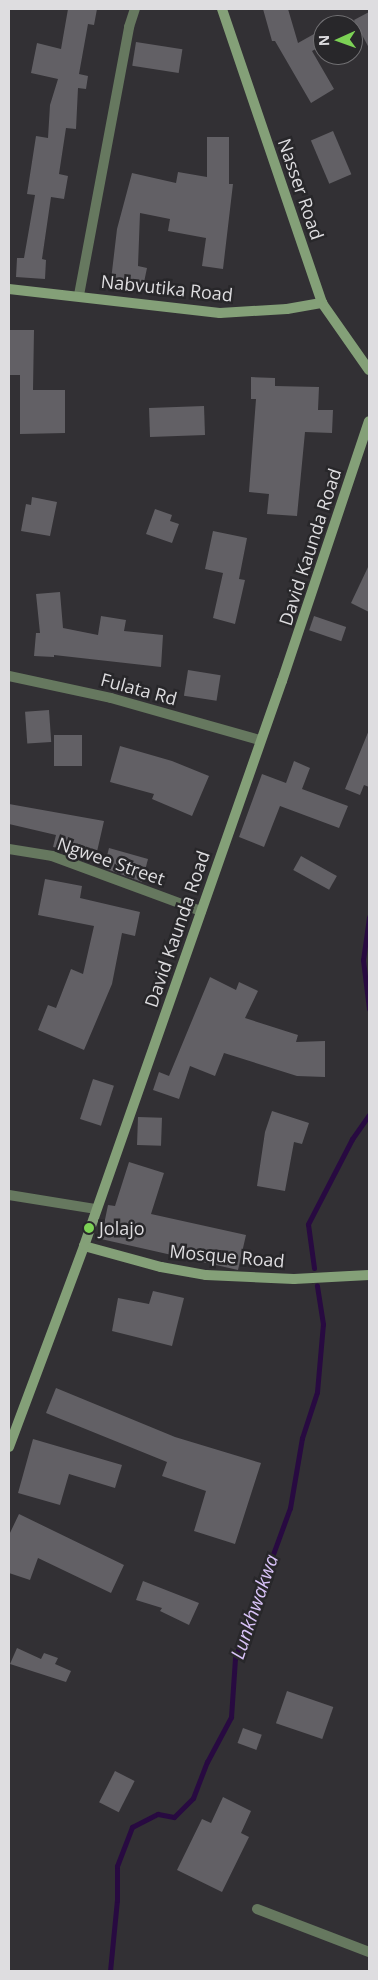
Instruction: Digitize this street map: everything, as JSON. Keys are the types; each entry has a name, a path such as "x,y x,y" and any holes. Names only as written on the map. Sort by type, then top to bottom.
{"street":[{"path":"79,295 129,27 136,9"},
{"name":"Nasser Road","path":"222,9 322,303 369,370"},
{"name":"Nabvutika Road","path":"9,289 79,295 220,313 287,309 322,303"},
{"name":"David Kaunda Road","path":"9,1447 12,1426 84,1246 95,1209 201,911 369,420"},
{"name":"Fulata Rd","path":"9,676 111,698 259,740"},
{"name":"Ngwee Street","path":"9,849 52,856 201,911"},
{"path":"9,1196 95,1209"},
{"name":"Mosque Road","path":"84,1246 161,1267 206,1274 294,1279 369,1275"},
{"path":"257,1909 369,1952"}],"building":[{"path":"68,9 97,9 94,25 88,24 79,74 88,76 86,89 78,88 76,129 66,128 59,174 68,176 64,199 51,197 42,259 46,260 45,279 16,277 17,258 24,258 35,195 27,194 36,136 48,138 50,105 58,79 31,73 37,43 61,49"},
{"path":"263,9 288,9 298,43 313,35 313,65 320,65 334,89 311,103 275,41 272,41"},
{"path":"369,12 369,48 363,37 363,15"},
{"path":"136,42 182,49 179,73 132,66"},
{"path":"333,131 351,174 329,184 311,140"},
{"path":"207,137 229,137 229,184 233,184 223,269 202,266 206,238 168,231 170,219 140,213 138,266 147,268 143,287 111,280 117,229 132,173 176,183 178,172 207,177"},
{"path":"9,330 34,330 33,390 65,390 65,433 20,434 20,375 9,375"},
{"path":"251,377 275,378 275,386 319,387 318,410 333,410 332,433 305,432 297,516 267,514 269,494 249,492 256,399 251,399"},
{"path":"204,406 205,435 150,437 149,408"},
{"path":"32,497 57,502 50,536 21,531 26,504 31,505"},
{"path":"155,509 172,515 170,521 179,524 172,543 146,534"},
{"path":"213,531 247,538 239,579 245,580 235,624 213,618 223,573 205,569"},
{"path":"369,565 369,612 351,603"},
{"path":"60,592 63,628 98,635 101,616 126,620 124,631 163,635 161,667 54,655 54,657 34,656 36,633 40,633 36,594"},
{"path":"314,616 346,627 341,641 309,630"},
{"path":"188,670 221,675 217,701 184,696"},
{"path":"49,710 51,742 27,744 25,712"},
{"path":"369,730 369,787 364,785 360,795 345,789"},
{"path":"54,735 82,735 82,766 54,766"},
{"path":"120,746 172,761 209,776 192,816 152,799 154,794 110,782"},
{"path":"294,761 310,768 302,789 348,806 339,828 280,806 264,847 239,837 262,774 286,783"},
{"path":"9,804 104,821 96,856 53,847 56,835 9,824"},
{"path":"109,848 148,859 142,882 104,868"},
{"path":"301,856 337,876 329,890 293,870"},
{"path":"45,879 82,886 80,898 140,912 135,936 122,933 112,984 84,1050 38,1030 48,1005 56,1008 71,969 83,974 94,926 38,915"},
{"path":"210,977 236,990 239,982 258,991 245,1018 298,1035 296,1042 325,1041 325,1077 297,1076 224,1053 215,1076 190,1066 179,1099 153,1090 159,1072 169,1076"},
{"path":"93,1079 114,1086 101,1126 80,1119"},
{"path":"272,1111 309,1123 302,1144 294,1142 285,1191 257,1186 265,1132"},
{"path":"138,1117 162,1118 161,1146 137,1145"},
{"path":"129,1162 164,1173 151,1214 246,1235 238,1270 101,1239 108,1205 115,1206"},
{"path":"153,1291 184,1298 172,1346 112,1331 118,1298 149,1304"},
{"path":"56,1388 175,1437 261,1463 235,1544 194,1531 206,1491 162,1476 167,1462 46,1413"},
{"path":"33,1439 122,1465 115,1488 69,1474 60,1505 18,1493"},
{"path":"19,1514 124,1565 111,1593 38,1558 30,1580 9,1573 9,1535"},
{"path":"143,1581 199,1603 189,1625 160,1611 162,1608 136,1600"},
{"path":"17,1648 41,1659 44,1653 58,1658 55,1664 71,1671 66,1682 10,1664"},
{"path":"287,1691 333,1707 322,1739 276,1723"},
{"path":"243,1728 262,1735 256,1750 238,1743"},
{"path":"115,1771 135,1781 119,1812 99,1802"},
{"path":"223,1797 251,1811 241,1833 249,1837 222,1892 177,1870 202,1819 211,1823"}],"waterway":[{"name":"Lunkhwakwa","path":"369,917 363,960 369,1009"},
{"name":"Lunkhwakwa","path":"314,1268 308,1224 352,1139 369,1115"},
{"name":"Lunkhwakwa","path":"110,1971 117,1900 117,1866 132,1827 158,1814 174,1817 193,1798 207,1762 231,1717 235,1658 290,1508 302,1438 317,1392 323,1324 317,1285"}],"place":[{"name":"Jolajo","path":"89,1228"}]}
